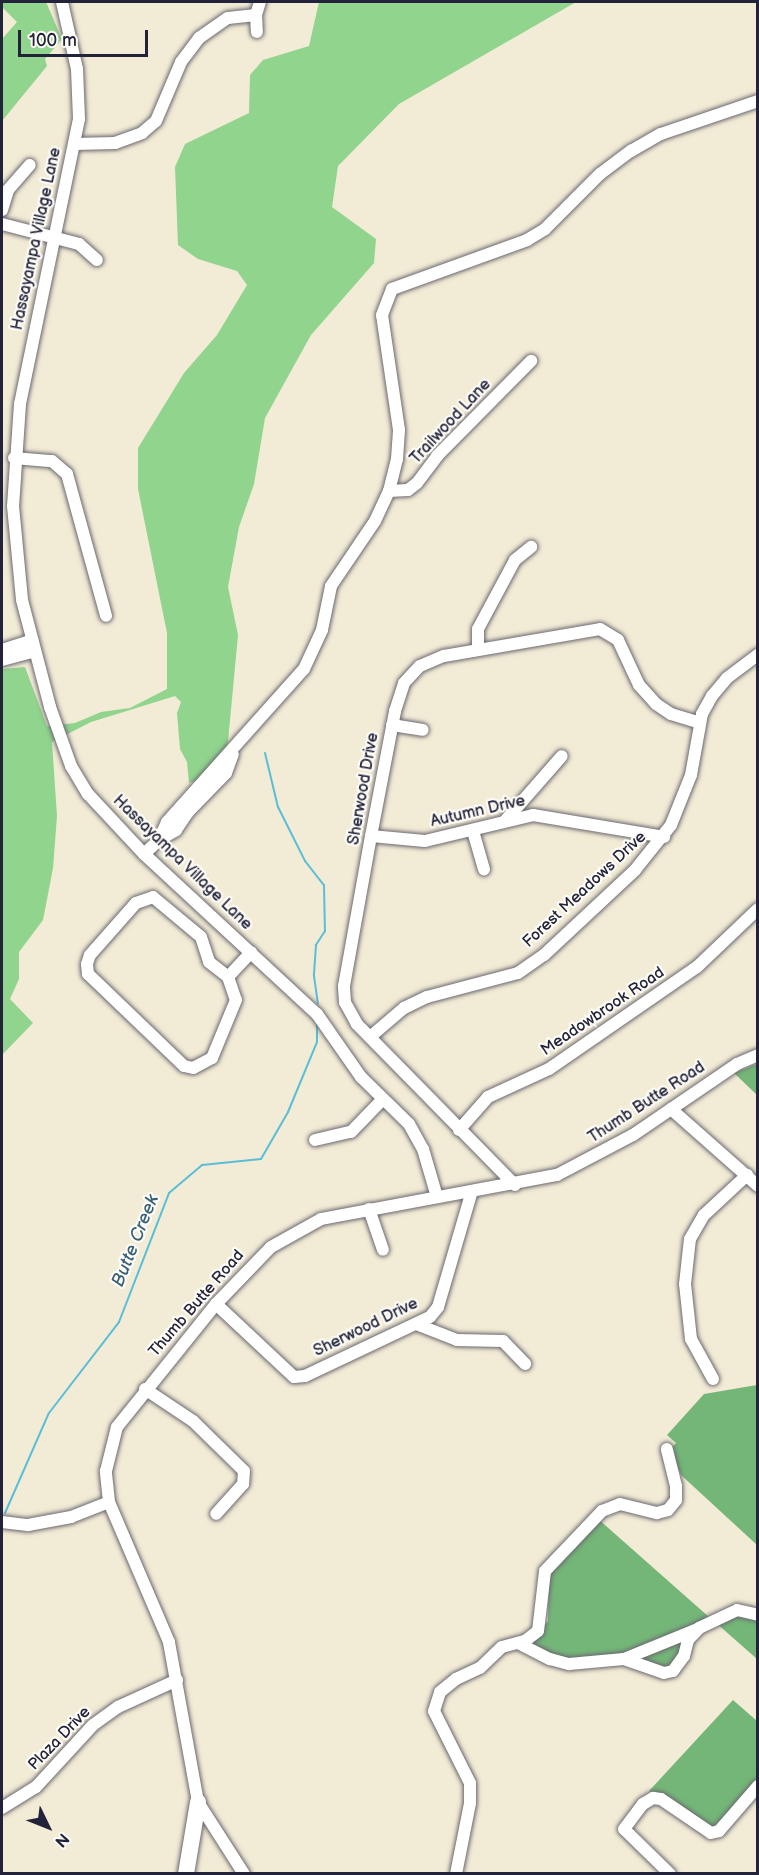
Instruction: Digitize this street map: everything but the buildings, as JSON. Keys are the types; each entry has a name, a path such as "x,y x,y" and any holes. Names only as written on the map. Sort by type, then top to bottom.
{"main road":[{"path":"186,1874 198,1802"}],"street":[{"name":"Hassayampa Village Lane","path":"62,2 77,69 79,119 20,404 14,458 15,554 33,645 56,722 63,744 88,794 144,854 317,1014 361,1077 409,1124 423,1149 437,1197"},
{"path":"257,32 256,15 260,2"},
{"path":"74,144 115,143 142,133 156,122 181,62 199,38 228,18 256,15"},
{"path":"144,854 159,840 177,830 196,798 226,773 235,747 310,660 322,630 331,586 375,521 389,491 398,459 399,430 382,315 392,289 527,240 545,229 600,174 631,151 661,134 758,101"},
{"path":"2,210 8,190 30,165"},
{"path":"2,224 79,244 97,260"},
{"name":"Trailwood Lane","path":"389,491 408,490 417,483 437,456 531,361"},
{"path":"14,458 52,461 67,474 106,616"},
{"path":"478,649 478,629 515,560 531,547"},
{"name":"Sherwood Drive","path":"515,1185 350,1016 344,986 392,725 404,683 420,666 478,649 607,630 618,640 639,685 656,704 671,714 700,723"},
{"path":"2,650 33,645"},
{"path":"2,660 33,645"},
{"name":"Forest Meadows Drive","path":"370,1037 404,1008 427,997 518,973 544,955 635,870 664,837 691,775 700,723 712,696 727,678 758,655"},
{"path":"392,725 423,730"},
{"path":"505,821 562,756"},
{"name":"Autumn Drive","path":"371,836 425,841 473,831 534,814 664,837"},
{"path":"473,831 484,869"},
{"path":"153,897 201,937 209,962 228,977 236,1000 212,1058 193,1068 183,1066 88,974 87,964 90,955 136,903 153,897"},
{"name":"Meadowbrook Road","path":"459,1130 488,1097 549,1069 697,967 758,909"},
{"path":"228,977 251,952"},
{"name":"Thumb Butte Road","path":"244,1874 198,1802 180,1721 177,1680 155,1604 109,1502 108,1449 117,1427 145,1389 216,1304 271,1247 321,1219 437,1197 471,1194 557,1175 576,1166 670,1109 737,1064 758,1055"},
{"path":"315,1140 351,1132 383,1099"},
{"path":"670,1109 758,1186"},
{"path":"713,1379 691,1339 685,1284 690,1239 704,1215 747,1175"},
{"name":"Sherwood Drive","path":"216,1304 294,1377 305,1376 430,1317 438,1307 471,1194"},
{"path":"369,1209 383,1250"},
{"path":"416,1324 457,1340 503,1341 525,1364"},
{"path":"145,1389 193,1421 244,1471 243,1484 216,1514"},
{"path":"456,1874 470,1803 470,1783 434,1711 440,1692 456,1679 480,1668 502,1647 518,1643 538,1631 545,1572 586,1524 602,1511 620,1504 633,1504 657,1513 668,1510 676,1500 676,1486 667,1449"},
{"path":"2,1522 28,1525 71,1517 109,1502"},
{"path":"518,1643 550,1659 570,1664 624,1659 737,1610 758,1615"},
{"path":"624,1659 652,1672 673,1671 699,1628"},
{"name":"Plaza Drive","path":"2,1808 36,1787 93,1725 109,1713 177,1680"},
{"path":"670,1874 624,1829 643,1804 653,1798 661,1799 711,1833 719,1830 748,1802 758,1786"}],"green space":[{"path":"2,2 46,2 62,39 45,59 47,66 2,121 2,39 17,22 2,7"},
{"path":"319,2 576,2 399,104 338,166 332,207 376,239 374,263 311,335 265,418 254,484 239,527 228,587 238,635 227,752 208,776 189,783 187,762 180,749 177,713 181,702 175,696 91,722 52,742 57,816 53,868 43,920 19,952 19,979 10,999 33,1023 2,1055 2,669 25,667 47,726 75,723 101,712 130,708 167,689 167,633 138,489 138,448 184,373 217,335 247,285 237,271 198,259 178,245 175,167 185,144 249,113 250,75 263,60 309,46"},
{"path":"757,1064 757,1095 734,1073"},
{"path":"757,1385 757,1545 681,1475 670,1449 676,1443 667,1435 704,1394"},
{"path":"597,1518 709,1617 630,1655 572,1661 555,1658 530,1643 548,1621 549,1573"},
{"path":"738,1614 757,1619 757,1659 715,1622"},
{"path":"684,1638 681,1654 671,1666 656,1670 638,1660"},
{"path":"733,1700 757,1721 757,1781 712,1830 649,1791"}],"waterway":[{"name":"Butte Creek","path":"265,753 278,807 305,861 324,885 325,931 316,945 314,976 318,1004"},
{"name":"Butte Creek","path":"5,1513 49,1413 119,1322 169,1193 202,1165 261,1159 288,1112 317,1042 317,1025"}]}
